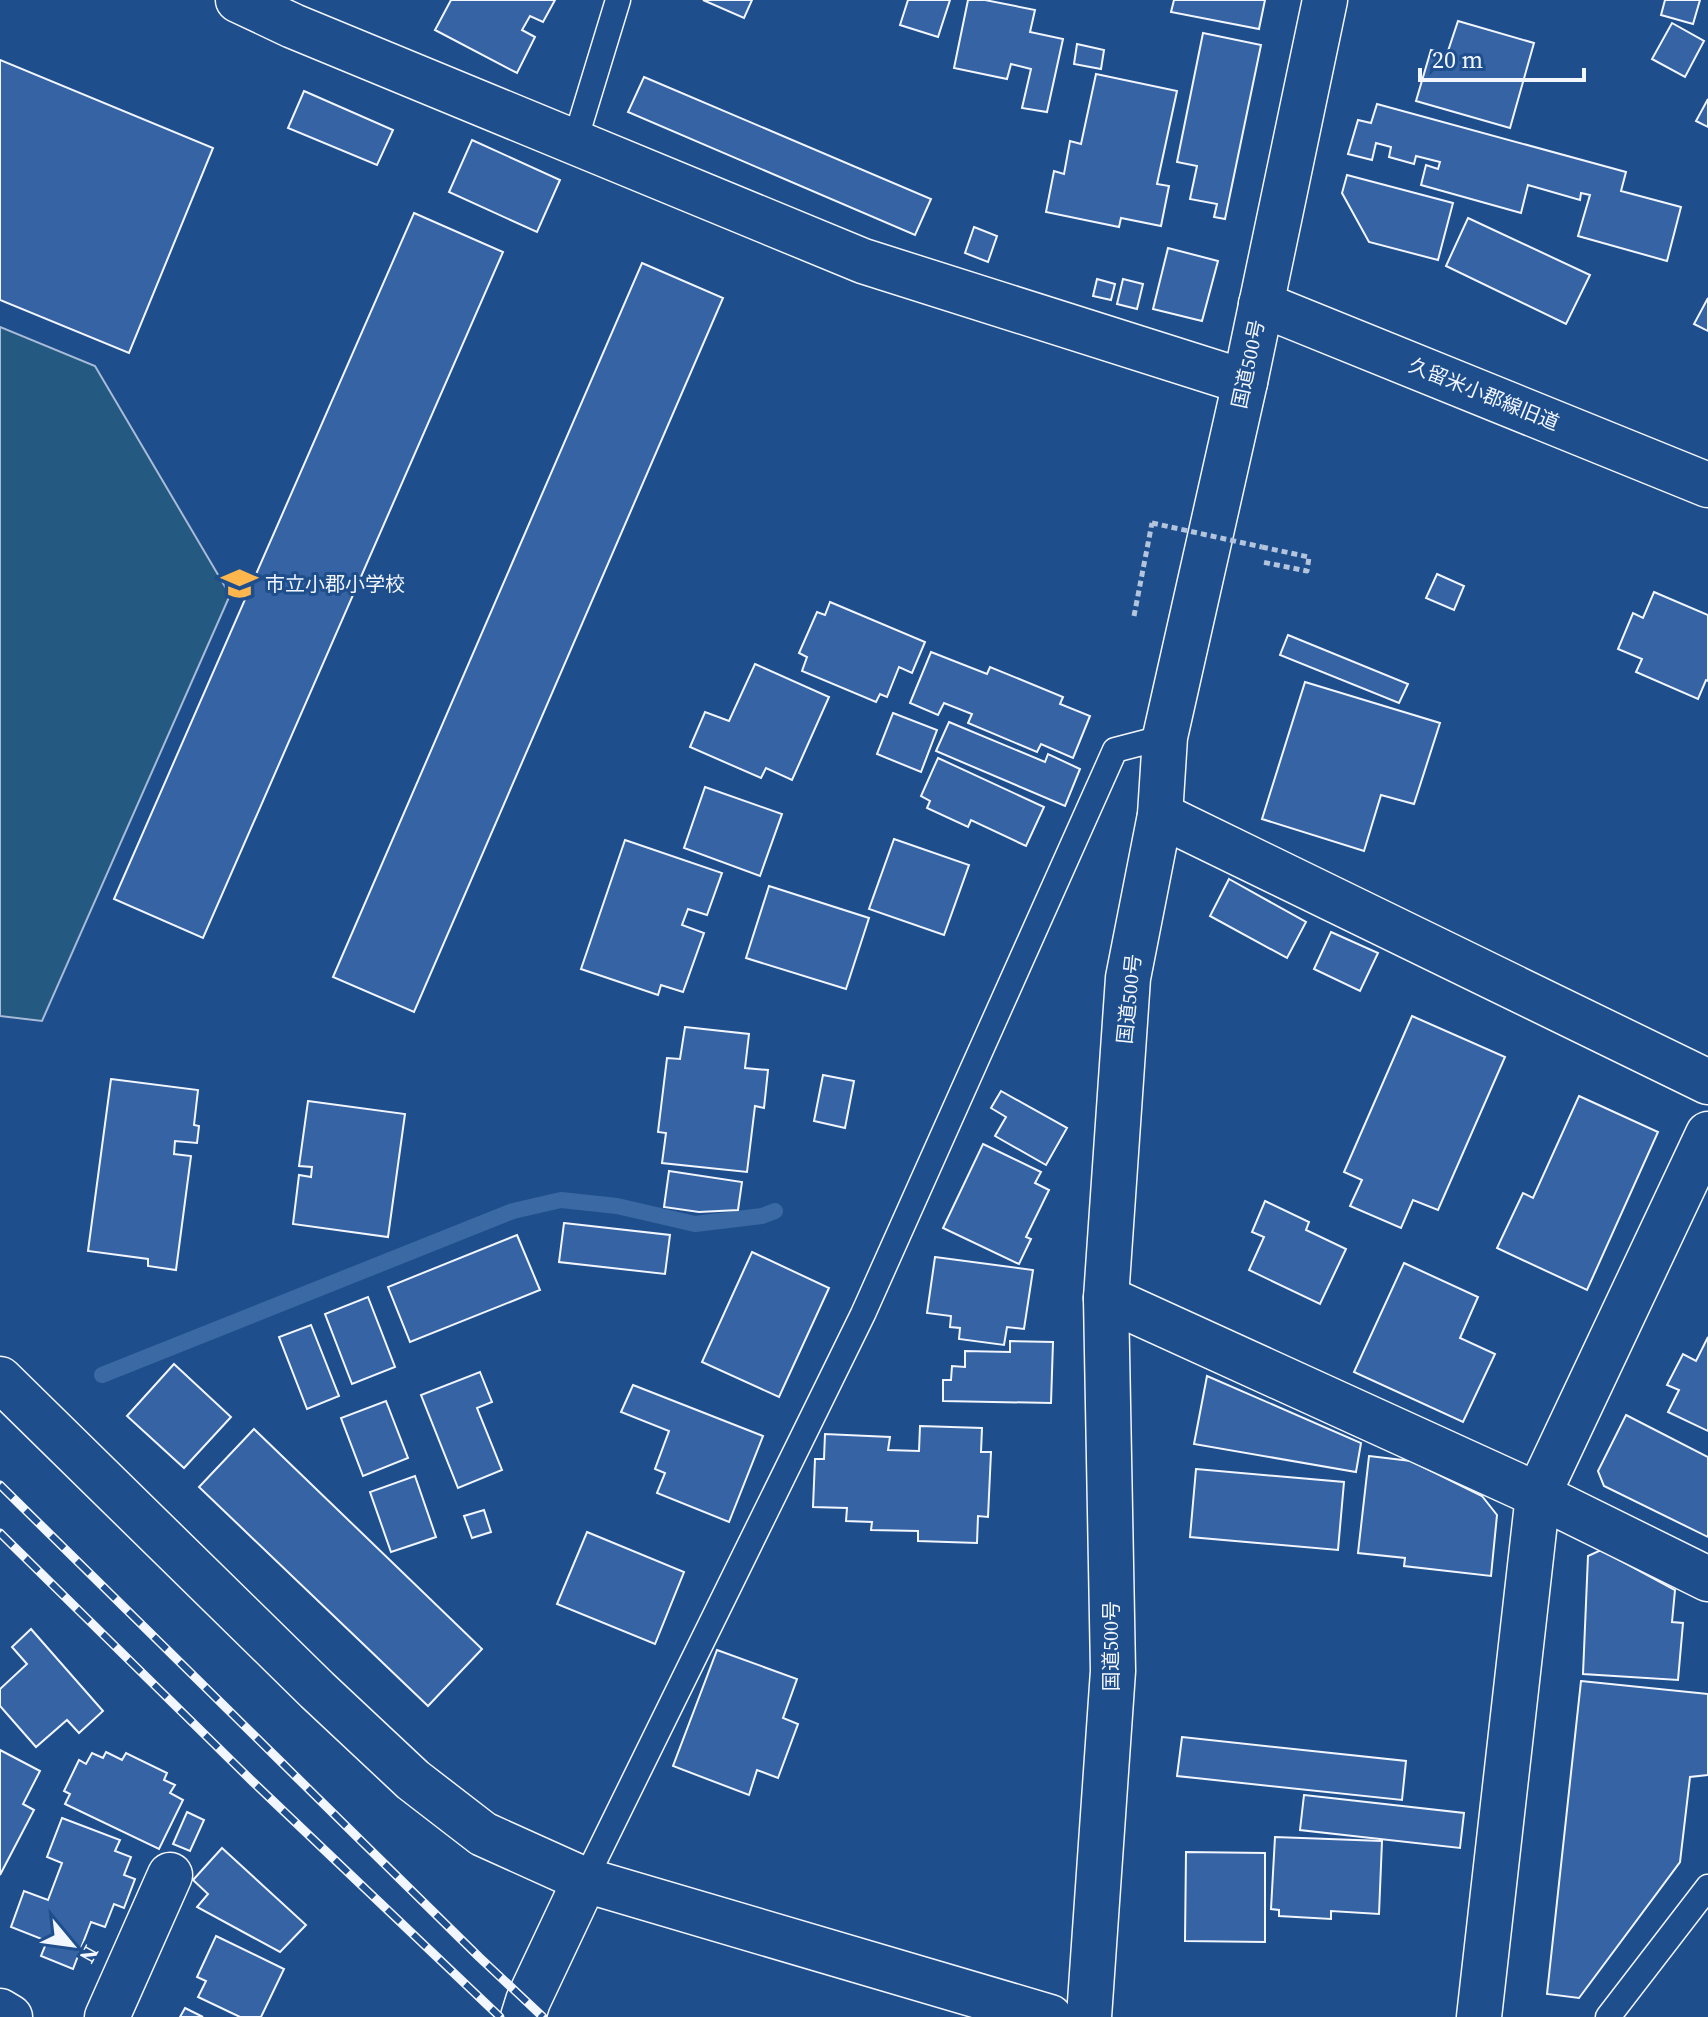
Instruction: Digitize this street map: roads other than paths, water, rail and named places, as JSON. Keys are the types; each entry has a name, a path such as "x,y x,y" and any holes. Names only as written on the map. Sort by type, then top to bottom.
{"main road":[{"path":"238,0 293,26 863,261 1245,382"},
{"name":"国道500号","path":"1089,2017 1113,1671 1106,1298 1128,978 1160,815 1165,737 1245,382 1325,0"},
{"name":"久留米小郡線旧道","path":"1261,304 1708,485"},
{"path":"1160,815 1708,1082"},
{"path":"1479,2017 1538,1495 1708,1134"},
{"path":"1106,1298 1538,1495 1708,1579"},
{"path":"0,1379 317,1690 413,1780 483,1834 585,1880 1050,2017"},
{"path":"107,2017 170,1875"},
{"path":"523,2017 585,1880"},
{"path":"0,2011 10,2017"}],"lane":[{"path":"575,141 618,0"},
{"path":"585,1880 863,1314 1115,750 1165,737"},
{"path":"1608,2017 1708,1887"}],"waterway":[{"path":"102,1375 513,1211 561,1200 617,1206 695,1224 762,1216 775,1211"}],"railway":[{"path":"0,1485 543,2017"},
{"path":"0,1533 253,1782 500,2017"}],"place":[{"name":"市立小郡小学校","path":"239,584"}]}
